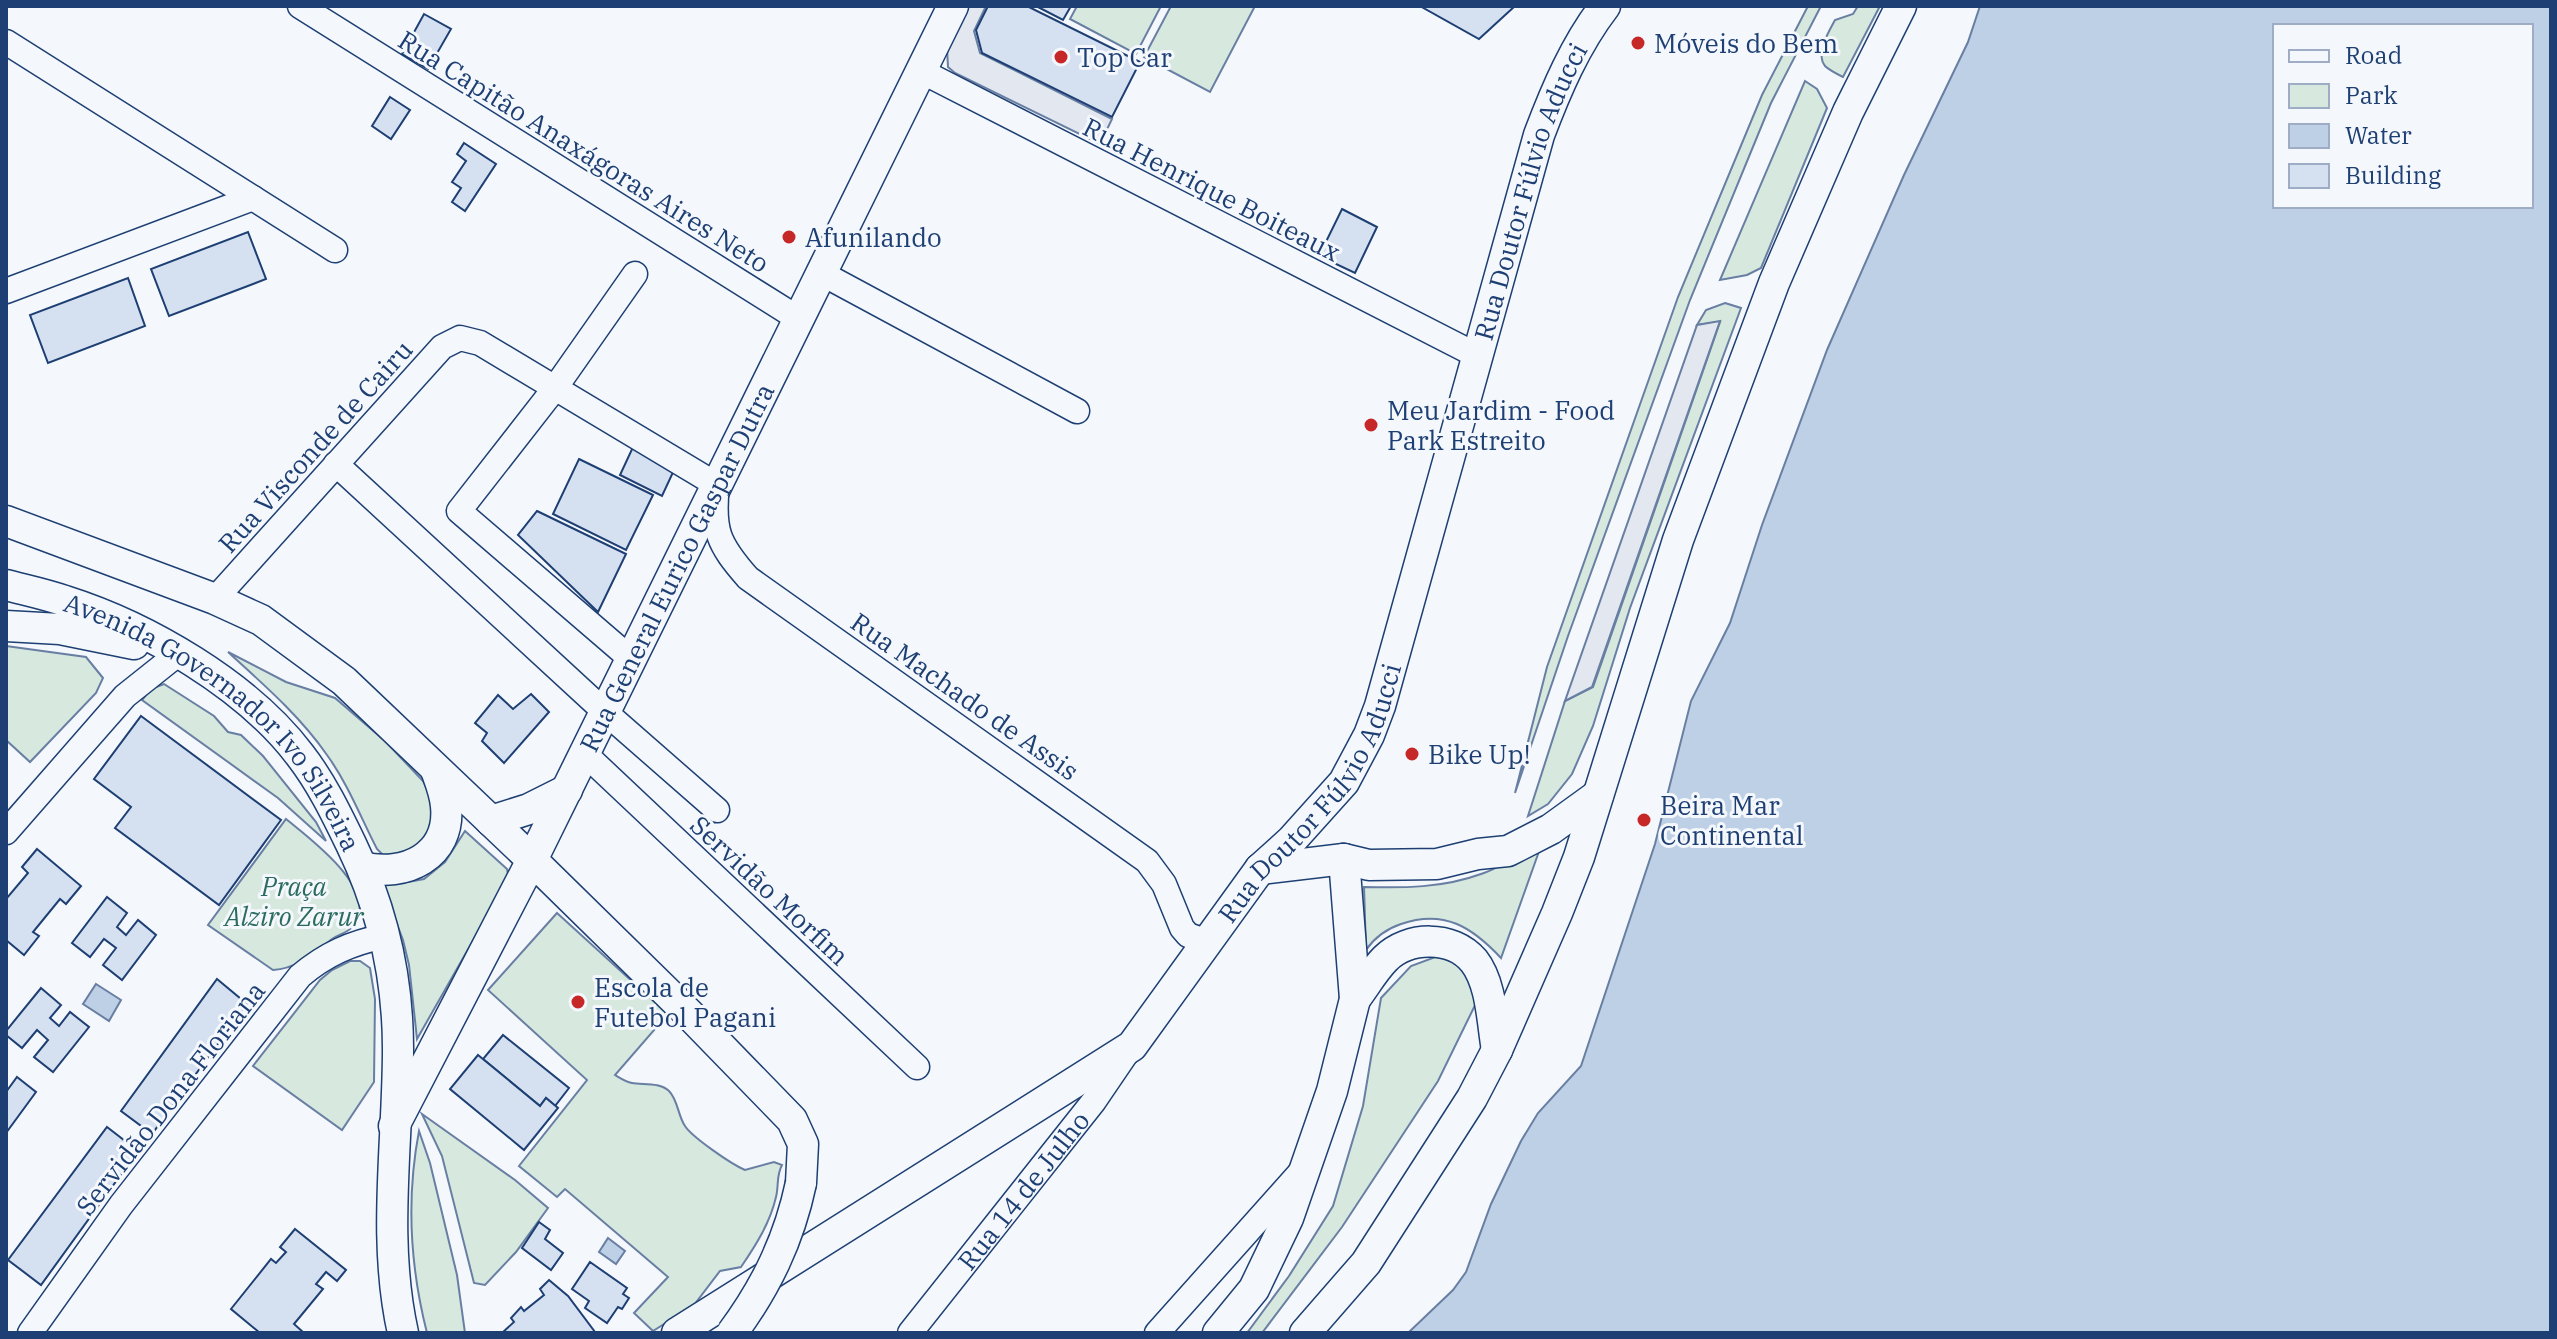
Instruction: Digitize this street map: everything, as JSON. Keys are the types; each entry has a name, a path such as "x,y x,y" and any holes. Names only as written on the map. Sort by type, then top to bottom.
{"main road":[{"name":"Rua General Eurico Gaspar Dutra","path":"395,1113 528,856 567,790 953,6"},
{"name":"Rua Doutor Fúlvio Aducci","path":"677,1333 1132,1046 1260,869 1291,841 1344,782 1369,735 1380,706 1539,135 1575,51 1605,6"},
{"path":"1305,1333 1366,1263 1472,1098 1497,1050 1557,913 1598,795 1678,540 1774,283 1848,112 1901,6"},
{"path":"6,521 215,599 261,620 320,662 344,681 528,856 792,1120 803,1144 801,1183 784,1245 767,1280 732,1333"},
{"name":"Avenida Governador Ivo Silveira","path":"6,585 66,601 179,653 238,693 269,720 299,753 333,806 374,896 395,991 398,1048 391,1237 403,1333"},
{"path":"6,626 60,629 179,653"},
{"path":"362,867 382,872 402,870 420,861 435,847 444,828 446,808 435,767"},
{"path":"491,821 529,809 567,790"},
{"path":"1260,869 1344,859 1369,865 1437,864 1478,854 1508,851 1551,829 1598,795"},
{"path":"1218,1333 1254,1289 1288,1218 1332,1091 1355,999 1344,859"},
{"path":"1355,999 1386,958 1414,943 1441,941 1474,962 1487,990 1497,1050"}],"street":[{"name":"Rua Capitão Anaxágoras Aires Neto","path":"300,6 799,319"},
{"path":"6,42 335,250"},
{"name":"Rua Henrique Boiteaux","path":"921,71 1478,356"},
{"path":"6,291 253,198"},
{"path":"821,273 1077,411"},
{"path":"631,659 459,511 555,388 635,274"},
{"name":"Rua Visconde de Cairu","path":"215,599 442,347 460,338 480,343 555,388"},
{"path":"555,388 717,485"},
{"path":"336,464 605,712 717,810"},
{"name":"Rua Machado de Assis","path":"717,485 716,528 730,558 748,578 1147,861 1164,884 1182,928 1188,935 1207,942"},
{"path":"6,832 125,696 179,653"},
{"name":"Servidão Morfim","path":"585,754 917,1067"},
{"name":"Servidão Dona Floriana","path":"30,1333 121,1205 300,976 326,955 356,942 385,936"},
{"name":"Rua 14 de Julho","path":"910,1333 1094,1101 1132,1046"},
{"path":"1157,1333 1309,1163"}],"green space":[{"path":"1077,6 1161,6 1136,54 1070,19"},
{"path":"1171,6 1255,6 1210,92 1144,57"},
{"path":"1808,6 1821,6 1771,103 1690,300 1568,636 1515,793 1547,667 1678,297 1762,95"},
{"path":"1858,6 1880,6 1843,77 1825,66 1822,49 1835,20 1853,14"},
{"path":"1805,81 1817,89 1827,108 1761,268 1747,275 1720,280"},
{"path":"1725,303 1741,308 1630,608 1593,726 1572,774 1548,804 1528,816 1565,701 1593,687 1720,322 1697,325 1706,310"},
{"path":"6,646 86,657 103,678 96,693 30,762 6,740"},
{"name":"Praça Alziro Zarur","path":"228,652 286,682 335,698 385,741 423,781 433,800 433,822 419,852 383,855 377,849 335,766 305,727"},
{"path":"164,684 214,716 228,732 241,735 263,756 316,822 326,841 278,798 142,700 151,689"},
{"name":"Praça Alziro Zarur","path":"286,819 339,866 358,897 359,912 349,930 298,963 273,970 208,925"},
{"name":"Praça Alziro Zarur","path":"465,831 507,869 508,874 417,1039 409,965 381,882 424,879 445,862"},
{"path":"1542,843 1501,958 1468,930 1444,920 1431,919 1390,928 1366,950 1364,887 1423,886 1467,879 1497,868"},
{"path":"557,913 668,1014 615,1075 630,1082 665,1088 674,1099 689,1131 739,1167 745,1170 774,1162 782,1165 770,1216 741,1267 720,1271 694,1305 653,1331 634,1313 668,1277 565,1189 557,1197 519,1166 587,1080 488,990"},
{"path":"1446,953 1468,964 1481,993 1438,1081 1342,1227 1262,1333 1247,1333 1289,1276 1333,1206 1363,1106 1381,998 1411,966"},
{"path":"350,961 360,961 370,968 375,999 374,1082 342,1130 253,1066 320,980"},
{"path":"422,1114 515,1180 548,1208 516,1252 485,1285 474,1283 442,1156"},
{"path":"419,1131 430,1163 457,1275 465,1333 427,1333 421,1308 411,1207"}],"shaded area":[{"path":"968,6 986,6 974,31 980,53 1112,119 1100,144 948,67 947,48"},
{"path":"1720,321 1592,687 1565,701 1697,325"}],"water":[{"path":"1980,6 2551,6 2551,1333 1408,1333 1453,1290 1466,1272 1491,1204 1521,1141 1538,1113 1581,1066 1655,844 1691,701 1730,623 1762,525 1827,350 1904,175 1968,42"},
{"path":"96,984 121,1000 109,1021 83,1004"},
{"path":"608,1238 625,1251 616,1264 599,1252"}],"building":[{"name":"Top Car","path":"988,6 1027,6 1140,62 1112,117 982,53 976,30"},
{"path":"1036,6 1071,6 1063,20"},
{"path":"1420,6 1515,6 1479,39"},
{"path":"424,14 451,29 428,69 402,54"},
{"path":"390,97 410,110 391,139 372,126"},
{"path":"464,143 496,164 465,211 452,202 461,188 452,182 466,161 457,154"},
{"path":"1342,209 1377,227 1355,273 1319,256"},
{"path":"248,232 266,279 169,316 151,269"},
{"path":"128,278 145,326 48,363 30,315"},
{"path":"633,447 675,468 662,496 620,475"},
{"path":"579,459 653,495 626,550 553,514"},
{"path":"537,511 626,554 598,612 518,535"},
{"path":"531,694 549,712 504,763 482,741 487,733 475,723 498,695 513,709"},
{"path":"141,716 281,820 219,905 115,828 131,807 94,779"},
{"path":"37,849 81,886 66,904 60,899 33,932 39,936 24,955 6,940 6,899 28,873 22,867"},
{"path":"107,897 127,913 117,927 126,935 138,920 156,935 122,980 103,965 116,948 104,939 90,957 72,943"},
{"path":"217,979 247,1004 152,1134 121,1111"},
{"path":"41,988 61,1005 50,1018 59,1026 70,1012 89,1027 53,1072 34,1057 48,1040 37,1030 22,1048 6,1035"},
{"path":"503,1035 569,1088 555,1106 546,1098 540,1106 483,1059"},
{"path":"478,1055 540,1106 546,1098 558,1108 524,1150 450,1089"},
{"path":"17,1077 36,1092 6,1133 6,1092"},
{"path":"107,1127 138,1151 41,1285 8,1260"},
{"path":"539,1222 550,1230 545,1239 563,1253 551,1270 522,1248"},
{"path":"295,1229 346,1270 337,1281 326,1272 316,1284 323,1289 294,1324 304,1333 260,1333 231,1309 271,1259 276,1263 286,1252 280,1247"},
{"path":"590,1262 627,1288 623,1294 629,1298 607,1323 585,1308 589,1301 572,1289"},
{"path":"549,1280 568,1296 595,1332 502,1333 514,1322 511,1318 521,1307 524,1311 544,1295 540,1289"}],"place":[{"name":"Móveis do Bem","path":"1638,43"},
{"name":"Top Car","path":"1061,57"},
{"name":"Afunilando","path":"789,237"},
{"name":"Meu Jardim - Food Park Estreito","path":"1371,425"},
{"name":"Bike Up!","path":"1412,754"},
{"name":"Beira Mar Continental","path":"1644,820"},
{"name":"Escola de Futebol Pagani","path":"578,1002"}]}
